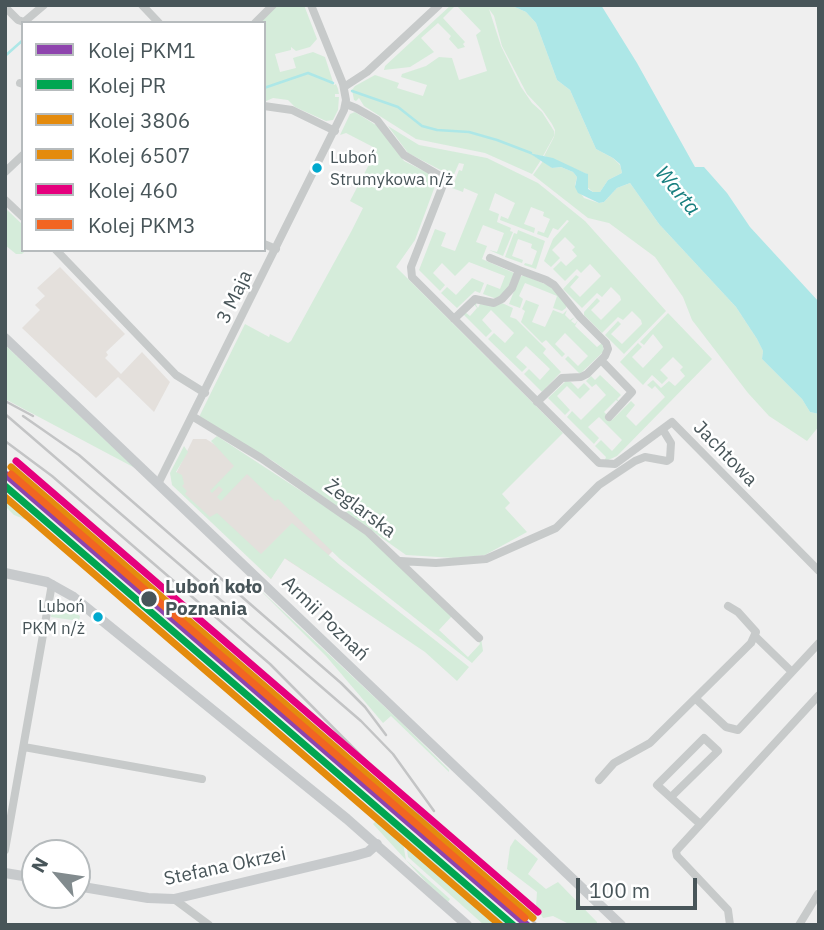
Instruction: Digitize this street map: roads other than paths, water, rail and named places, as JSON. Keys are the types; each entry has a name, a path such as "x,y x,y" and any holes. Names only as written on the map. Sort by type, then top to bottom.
{"street":[{"path":"25,21 44,5"},
{"path":"142,5 157,21"},
{"path":"257,21 272,5"},
{"name":"3 Maja","path":"158,484 335,131 346,104 344,87 311,5"},
{"path":"344,87 368,72 439,5"},
{"path":"5,7 21,21"},
{"name":"Jachtowa","path":"346,104 377,120 404,155 442,177 443,185 410,271 414,279 537,402 604,465 618,462 672,422 819,571"},
{"path":"266,106 292,110 335,131"},
{"path":"5,172 21,157"},
{"path":"5,200 21,215"},
{"path":"266,245 276,249"},
{"path":"58,252 176,376 205,393"},
{"path":"490,258 548,281 606,343 607,352 584,376 562,378 537,402"},
{"path":"454,319 475,299 494,303 502,299 512,288 519,270"},
{"name":"Armii Poznań","path":"5,338 621,925"},
{"path":"601,360 632,392 609,417"},
{"name":"Żeglarska","path":"192,416 255,454 368,532 400,562 436,564 486,559 556,528 599,485 635,461 645,457 667,461 670,459 671,443 663,430"},
{"path":"400,562 479,638"},
{"path":"5,573 52,584 72,596 377,844 462,923"},
{"path":"5,850 52,584"},
{"path":"727,606 747,621 756,632 756,637 792,672"},
{"path":"599,780 614,763 650,743 756,637"},
{"path":"696,699 726,727 738,730 819,643"},
{"path":"730,925 728,910 677,856 676,851 819,695"},
{"path":"671,797 718,751 704,738 657,785 699,824"},
{"path":"24,747 202,779"},
{"name":"Stefana Okrzei","path":"91,888 148,898 174,899 354,856 368,852 377,844"},
{"path":"799,925 817,894"},
{"path":"174,899 209,925"}],"water":[{"name":"Warta","path":"510,5 601,5 695,167 704,167 727,193 750,227 819,302 819,414 810,412 802,399 762,359 763,351 757,339 736,307 659,224 630,183 617,188 604,202 599,203 578,193 575,187 577,177 573,172 561,167 552,168 529,153 553,158 588,174 588,189 593,192 600,192 608,180 622,173 620,164 596,149 570,90 557,80 536,23 526,12"}],"waterway":[{"path":"5,56 21,42"},
{"path":"266,87 308,73 333,83"},
{"path":"352,91 398,107 422,126 469,132 531,153"}],"railway":[{"path":"5,401 33,416"},
{"path":"5,414 361,721 393,754 434,811"},
{"path":"23,416 79,455 341,683 365,707 386,735"},
{"path":"5,441 52,476 270,664 420,815 537,925"}],"rail line":[{"name":"460","path":"16,461 538,912"},
{"name":"3806","path":"11,467 533,918"},
{"name":"PKM1","path":"5,474 527,925"},
{"name":"PKM3","path":"11,474 525,918"},
{"name":"PR","path":"5,486 513,925"},
{"name":"6507","path":"5,497 500,925"}],"place":[{"name":"Luboń Strumykowa n/ż","path":"317,168"},
{"name":"Luboń koło Poznania","path":"149,599"},
{"name":"Luboń PKM n/ż","path":"98,617"}]}
